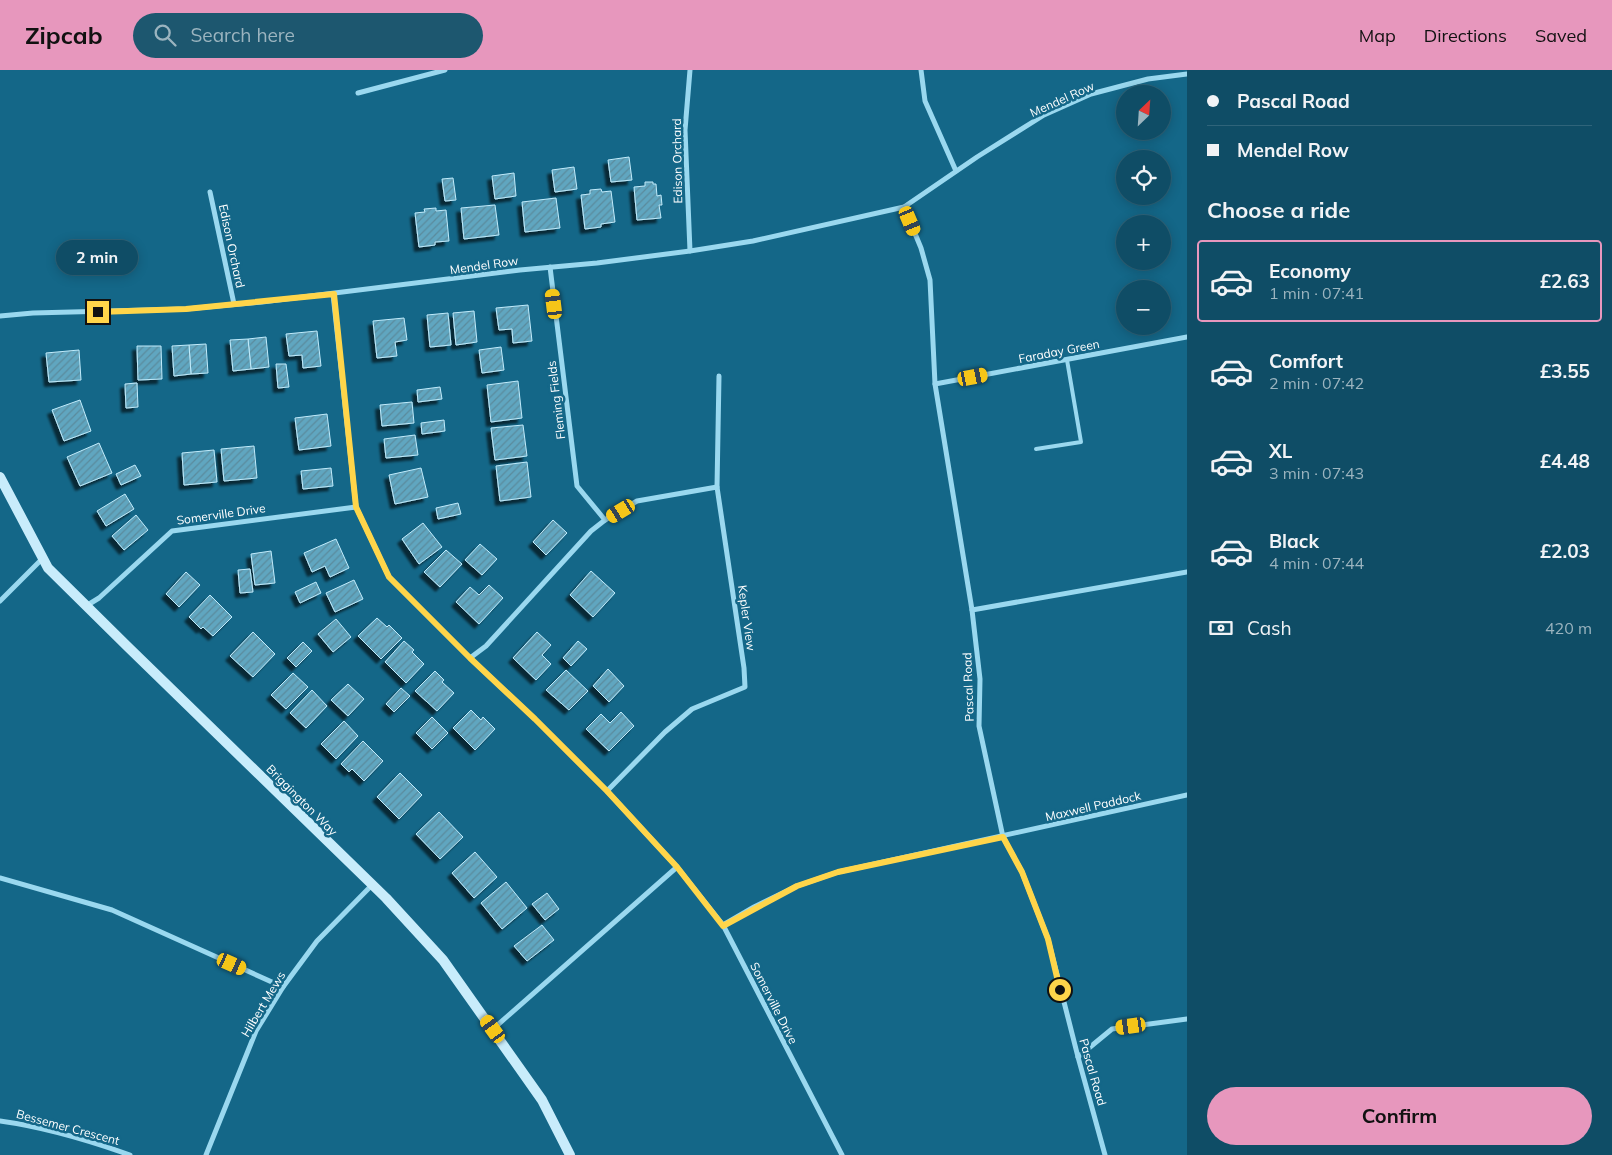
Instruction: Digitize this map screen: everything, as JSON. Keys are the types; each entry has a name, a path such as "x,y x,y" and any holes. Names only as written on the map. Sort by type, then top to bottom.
{"street":[{"path":"358,93 445,70"},
{"name":"Edison Orchard","path":"690,70 685,130 690,251"},
{"path":"921,70 926,101 956,171"},
{"name":"Mendel Row","path":"0,316 33,313 186,309 334,294 690,251 753,241 904,207 956,171 1044,115 1091,94 1148,79 1187,74"},
{"name":"Edison Orchard","path":"210,192 234,304"},
{"name":"Pascal Road","path":"904,207 921,248 930,280 935,384 972,610 980,679 979,726 1003,837 1022,872 1048,939 1105,1155"},
{"name":"Fleming Fields","path":"550,268 577,486 605,520"},
{"name":"Somerville Drive","path":"334,294 356,507 389,577 607,791 677,867 723,926 842,1155"},
{"name":"Faraday Green","path":"935,384 1187,337"},
{"name":"Kepler View","path":"607,791 665,732 692,709 745,687 744,668 717,487 719,376"},
{"name":"Briggington Way","path":"0,477 48,568 372,885 443,960 542,1100 570,1155"},
{"path":"470,658 486,646 591,531 605,520 637,501 717,487"},
{"name":"Somerville Drive","path":"86,606 100,598 172,531 356,507"},
{"path":"0,601 43,558"},
{"path":"972,610 1187,572"},
{"name":"Maxwell Paddock","path":"723,926 797,886 838,872 1187,795"},
{"path":"493,1029 677,867"},
{"path":"0,878 112,910 283,987"},
{"name":"Hilbert Mews","path":"206,1155 256,1031 283,987 317,941 372,885"},
{"path":"1078,1057 1112,1028 1187,1019"},
{"name":"Bessemer Crescent","path":"0,1120 100,1144 130,1155"}],"lane":[{"path":"1036,449 1081,442 1067,360"}],"building":[{"path":"629,157 632,180 611,182 608,160"},
{"path":"574,167 577,189 555,192 552,170"},
{"path":"514,173 516,196 495,199 492,176"},
{"path":"453,178 456,200 445,201 442,179"},
{"path":"645,182 656,184 657,196 661,195 662,205 659,205 661,218 637,220 634,187 645,186"},
{"path":"601,189 602,192 611,191 615,222 601,224 601,227 585,229 581,195 590,194 590,190"},
{"path":"556,198 560,228 525,232 522,202"},
{"path":"495,205 499,235 464,239 461,208"},
{"path":"436,208 436,211 446,210 449,241 435,242 435,245 419,247 415,213 425,212 424,209"},
{"path":"528,305 532,341 513,343 512,329 499,330 496,308"},
{"path":"474,311 477,342 456,345 453,313"},
{"path":"448,313 451,345 430,347 427,315"},
{"path":"404,318 407,340 395,342 397,356 377,358 373,321"},
{"path":"317,331 321,366 303,368 302,355 289,356 286,334"},
{"path":"266,337 269,367 251,369 248,339"},
{"path":"248,339 251,369 233,371 230,340"},
{"path":"206,344 208,373 191,374 189,345"},
{"path":"189,345 191,374 174,376 172,346"},
{"path":"137,346 161,346 162,379 138,380"},
{"path":"501,347 504,370 482,373 479,350"},
{"path":"79,350 81,380 49,382 46,353"},
{"path":"276,364 286,364 289,387 278,388"},
{"path":"518,381 522,418 491,422 487,385"},
{"path":"137,383 138,407 126,408 125,384"},
{"path":"440,387 442,399 418,402 417,390"},
{"path":"80,400 91,431 64,441 52,410"},
{"path":"412,402 414,423 382,426 380,405"},
{"path":"327,414 331,446 299,450 295,418"},
{"path":"444,420 445,431 422,434 421,423"},
{"path":"523,425 527,456 495,460 491,428"},
{"path":"415,435 418,455 386,458 384,439"},
{"path":"99,443 112,473 80,486 67,457"},
{"path":"254,446 257,478 224,481 221,449"},
{"path":"214,450 217,482 184,485 182,453"},
{"path":"527,462 531,497 500,501 496,466"},
{"path":"135,465 141,476 121,485 116,474"},
{"path":"331,468 333,486 303,489 301,471"},
{"path":"421,468 428,497 395,504 389,475"},
{"path":"125,494 134,509 106,526 97,511"},
{"path":"458,503 461,514 438,519 436,508"},
{"path":"136,515 148,530 124,550 112,536"},
{"path":"553,520 567,533 546,555 533,542"},
{"path":"423,523 442,547 419,564 402,539"},
{"path":"336,539 349,568 330,577 325,566 312,572 304,553"},
{"path":"480,544 497,559 482,575 465,560"},
{"path":"446,550 462,564 440,587 424,572"},
{"path":"271,551 275,583 255,585 251,554"},
{"path":"250,569 253,592 240,593 238,570"},
{"path":"591,571 615,593 593,617 570,595"},
{"path":"186,572 200,585 179,607 166,594"},
{"path":"354,580 363,599 335,612 326,593"},
{"path":"316,582 321,593 300,603 295,592"},
{"path":"489,585 503,598 479,624 456,602 470,587 479,595"},
{"path":"210,595 232,617 213,636 203,627 201,629 189,617"},
{"path":"377,618 387,627 389,625 402,638 381,659 358,636"},
{"path":"336,619 351,637 333,652 318,634"},
{"path":"253,632 275,654 253,677 230,656"},
{"path":"537,632 551,645 542,655 551,664 536,680 513,658"},
{"path":"404,641 414,650 412,652 424,664 406,683 385,662"},
{"path":"578,641 587,649 571,666 563,658"},
{"path":"303,642 312,651 296,667 287,658"},
{"path":"608,669 624,686 609,702 593,686"},
{"path":"566,670 588,691 569,710 546,690"},
{"path":"435,671 444,680 442,682 454,693 437,711 415,691"},
{"path":"293,673 308,687 286,709 271,695"},
{"path":"348,684 364,699 348,716 331,700"},
{"path":"401,688 410,696 394,712 386,704"},
{"path":"312,690 327,706 306,728 290,713"},
{"path":"471,710 481,720 483,717 495,729 475,750 453,728"},
{"path":"621,712 634,726 609,751 586,729 601,714 610,723"},
{"path":"432,717 448,733 432,749 416,733"},
{"path":"344,721 358,736 336,759 321,744"},
{"path":"363,741 383,761 364,781 352,769 349,772 341,764"},
{"path":"400,773 422,795 399,819 377,797"},
{"path":"439,812 463,837 440,859 416,834"},
{"path":"475,852 497,877 474,898 452,873"},
{"path":"506,882 527,908 502,929 481,903"},
{"path":"547,893 559,909 545,920 532,904"},
{"path":"542,925 554,940 527,961 514,946"}],"route":[{"path":"98,312 186,309 334,294 356,507 389,577 607,791 677,867 723,926 754,907 797,886 838,872 1003,837 1022,872 1048,939 1060,990"}]}
